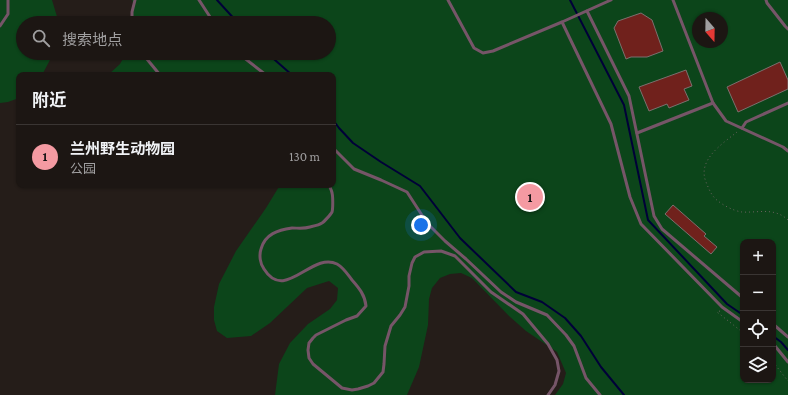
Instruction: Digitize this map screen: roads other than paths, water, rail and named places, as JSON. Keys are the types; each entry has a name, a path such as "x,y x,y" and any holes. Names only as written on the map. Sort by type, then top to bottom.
{"lane":[{"path":"0,26 8,14 8,0"},
{"path":"132,16 135,0"},
{"path":"199,0 209,16"},
{"path":"448,0 474,48 483,53 493,51 611,0"},
{"path":"673,0 713,103 726,121 783,147 788,151"},
{"path":"766,0 788,29"},
{"path":"587,11 629,96 654,216 662,229 740,295"},
{"path":"562,22 611,124 630,197 641,224 724,309 740,320"},
{"path":"148,60 158,72"},
{"path":"247,60 262,72"},
{"path":"637,133 713,103"},
{"path":"742,128 746,122 788,104"},
{"path":"336,151 354,169 407,192 427,223 501,292 516,302 546,315 566,335 574,346 586,378 600,395"},
{"path":"330,188 333,194 332,212 322,223 309,228 292,228 277,231 269,235 263,242 260,250 260,260 264,269 277,281 286,280 314,266 326,262 334,263 338,264 344,270 366,299 366,306 357,316 346,320 313,338 309,343 308,350 309,358 313,364 342,388 352,390 374,383 383,372 385,346 391,326 400,315 404,306 409,286 409,276 415,257 424,252 441,251 456,256 491,292 523,314 548,344 557,360 559,371 555,385 548,395"},
{"path":"776,327 788,337"},
{"path":"776,347 788,362"}],"waterway":[{"path":"217,0 232,16"},
{"path":"570,0 624,105 648,220 727,304 740,313"},
{"path":"275,60 289,72"},
{"path":"336,124 353,143 420,186 460,238 516,292 542,302 565,318 581,336 601,367 624,395"},
{"path":"776,338 788,350"}],"place":[{"name":"兰州野生动物园","path":"530,197"}]}
